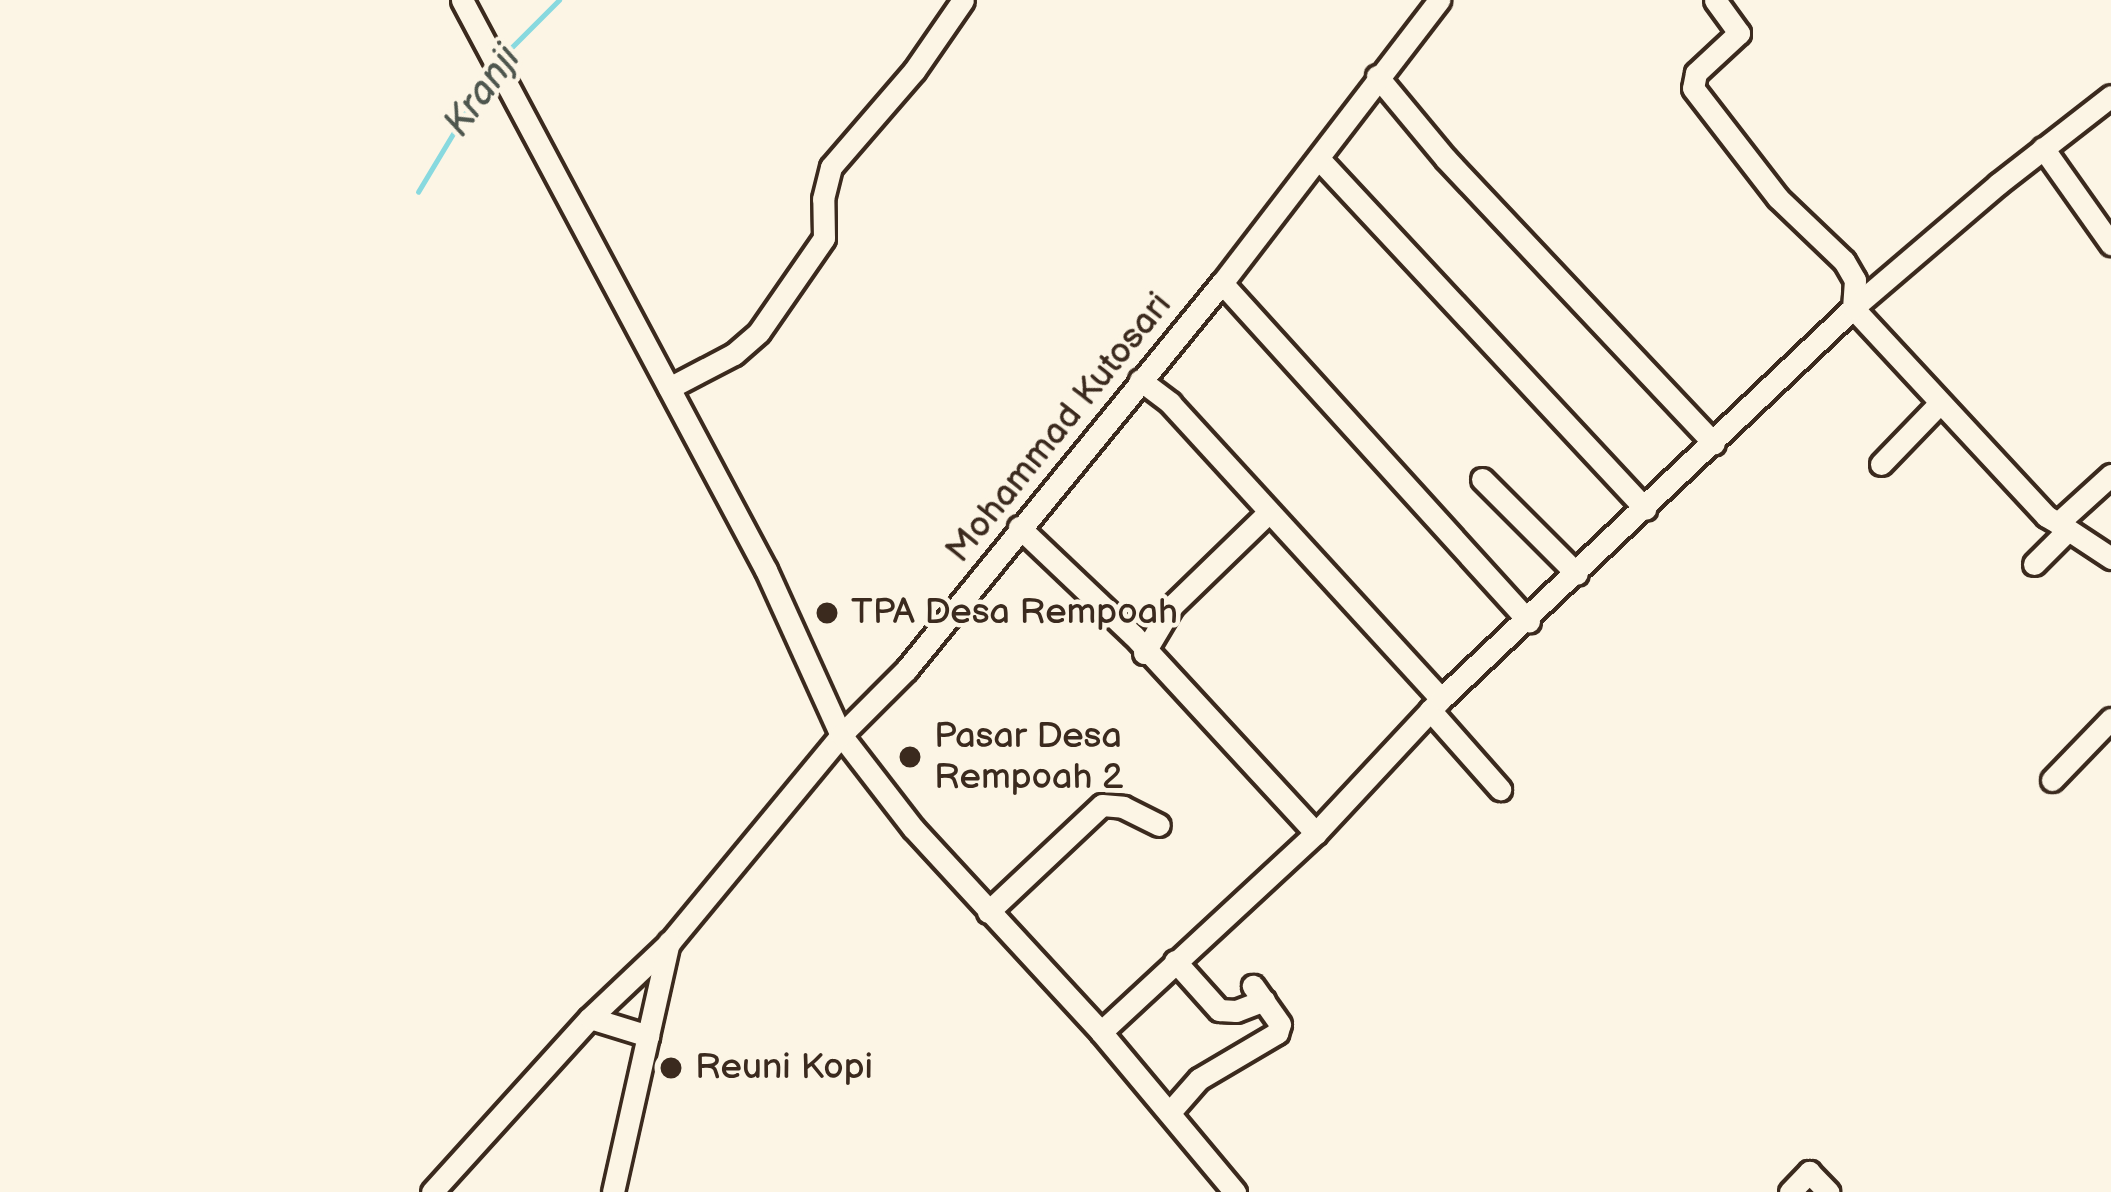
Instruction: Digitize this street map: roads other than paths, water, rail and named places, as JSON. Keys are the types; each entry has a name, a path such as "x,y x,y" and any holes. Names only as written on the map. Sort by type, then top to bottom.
{"street":[{"path":"462,0 766,570 841,734 913,829 1102,1032 1235,1192"},
{"path":"669,388 734,355 759,332 824,238 823,199 831,166 914,71 963,0"},
{"name":"Mohammad Kutosari","path":"432,1192 590,1018 670,942 841,734 906,670 1320,160 1377,76 1439,0"},
{"path":"1715,0 1739,33 1696,73 1694,88 1778,198 1844,260 1856,280 1853,308 1938,406 2063,526 2111,558"},
{"path":"1377,76 1445,158 1714,443"},
{"path":"1102,1032 1316,833 1436,705 1853,308 2111,96"},
{"path":"2043,148 2111,244"},
{"path":"1320,160 1645,509"},
{"path":"1222,283 1529,621"},
{"path":"1140,380 1170,403 1268,513 1436,705 1500,789"},
{"path":"1881,464 1938,406"},
{"path":"2034,564 2111,475"},
{"path":"1482,479 1577,574"},
{"path":"1144,653 1172,606 1268,513"},
{"path":"1019,527 1132,635 1316,833"},
{"path":"2052,780 2111,719"},
{"path":"988,912 1102,806 1123,807 1159,825"},
{"path":"614,1192 670,942"},
{"path":"1169,1112 1199,1079 1277,1033 1280,1024 1258,993 1236,1011 1219,1010 1175,961"},
{"path":"590,1018 648,1036"},
{"path":"1790,1192 1809,1172 1828,1192"}],"waterway":[{"name":"Kranji","path":"503,56 559,0"},
{"name":"Kranji","path":"418,192 492,69"}],"place":[{"name":"TPA Desa Rempoah","path":"827,613"},
{"name":"Pasar Desa Rempoah 2","path":"910,757"},
{"name":"Reuni Kopi","path":"671,1068"}]}
